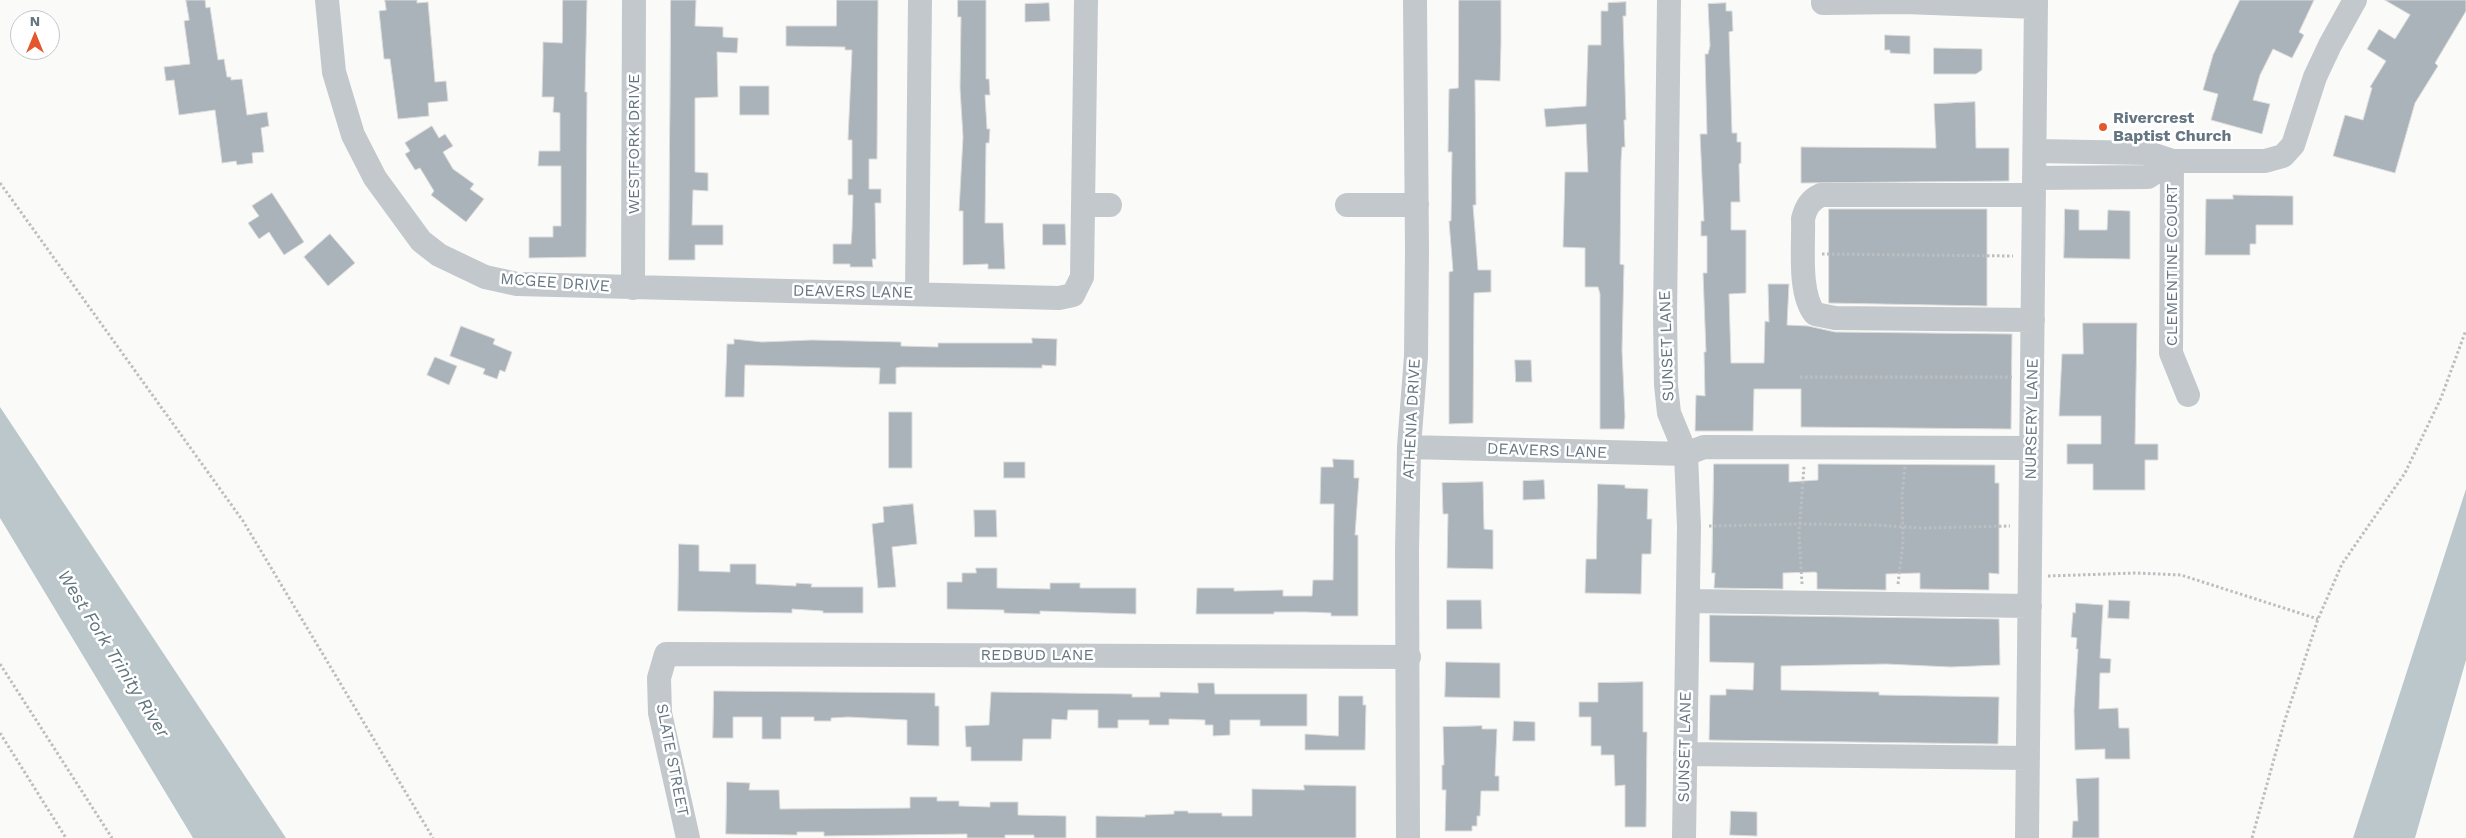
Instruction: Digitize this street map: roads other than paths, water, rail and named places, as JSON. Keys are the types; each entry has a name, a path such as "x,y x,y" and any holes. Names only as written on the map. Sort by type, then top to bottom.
{"street":[{"name":"MCGEE DRIVE","path":"327,0 334,72 353,135 375,178 421,241 439,255 485,277 517,284 633,288"},
{"name":"WESTFORK DRIVE","path":"633,288 634,0"},
{"path":"917,293 920,0"},
{"path":"1086,0 1083,205 1110,205"},
{"name":"ATHENIA DRIVE","path":"1408,838 1407,550 1409,447 1416,356 1415,0"},
{"name":"SUNSET LANE","path":"1669,0 1665,316 1666,385 1669,413 1686,454 1689,527 1684,838"},
{"path":"1823,0 1823,3 2036,3"},
{"path":"2035,151 2148,153 2172,161 2265,161 2283,156 2293,145 2315,77 2330,45 2356,0"},
{"name":"NURSERY LANE","path":"2027,838 2036,3"},
{"path":"2033,320 1824,317 1815,314 1808,306 1805,289 1805,210 1812,200 1822,195 2034,186 2148,177 2172,161"},
{"name":"CLEMENTINE COURT","path":"2172,161 2171,353 2188,395"},
{"name":"DEAVERS LANE","path":"633,288 917,293 1059,298 1073,295 1082,277 1083,205"},
{"path":"1346,205 1417,205"},
{"name":"DEAVERS LANE","path":"1409,447 1686,454 1704,447 2031,448"},
{"path":"1688,601 2030,606"},
{"name":"REDBUD LANE","path":"666,654 1408,657"},
{"name":"SLATE STREET","path":"666,654 659,678 660,713 688,838"},
{"path":"1685,754 2028,758"}],"water":[{"name":"West Fork Trinity River","path":"0,407 286,838 193,838 0,518"},
{"path":"2466,489 2466,660 2415,838 2353,838"}],"place":[{"name":"Rivercrest Baptist Church","path":"2103,127"}]}
